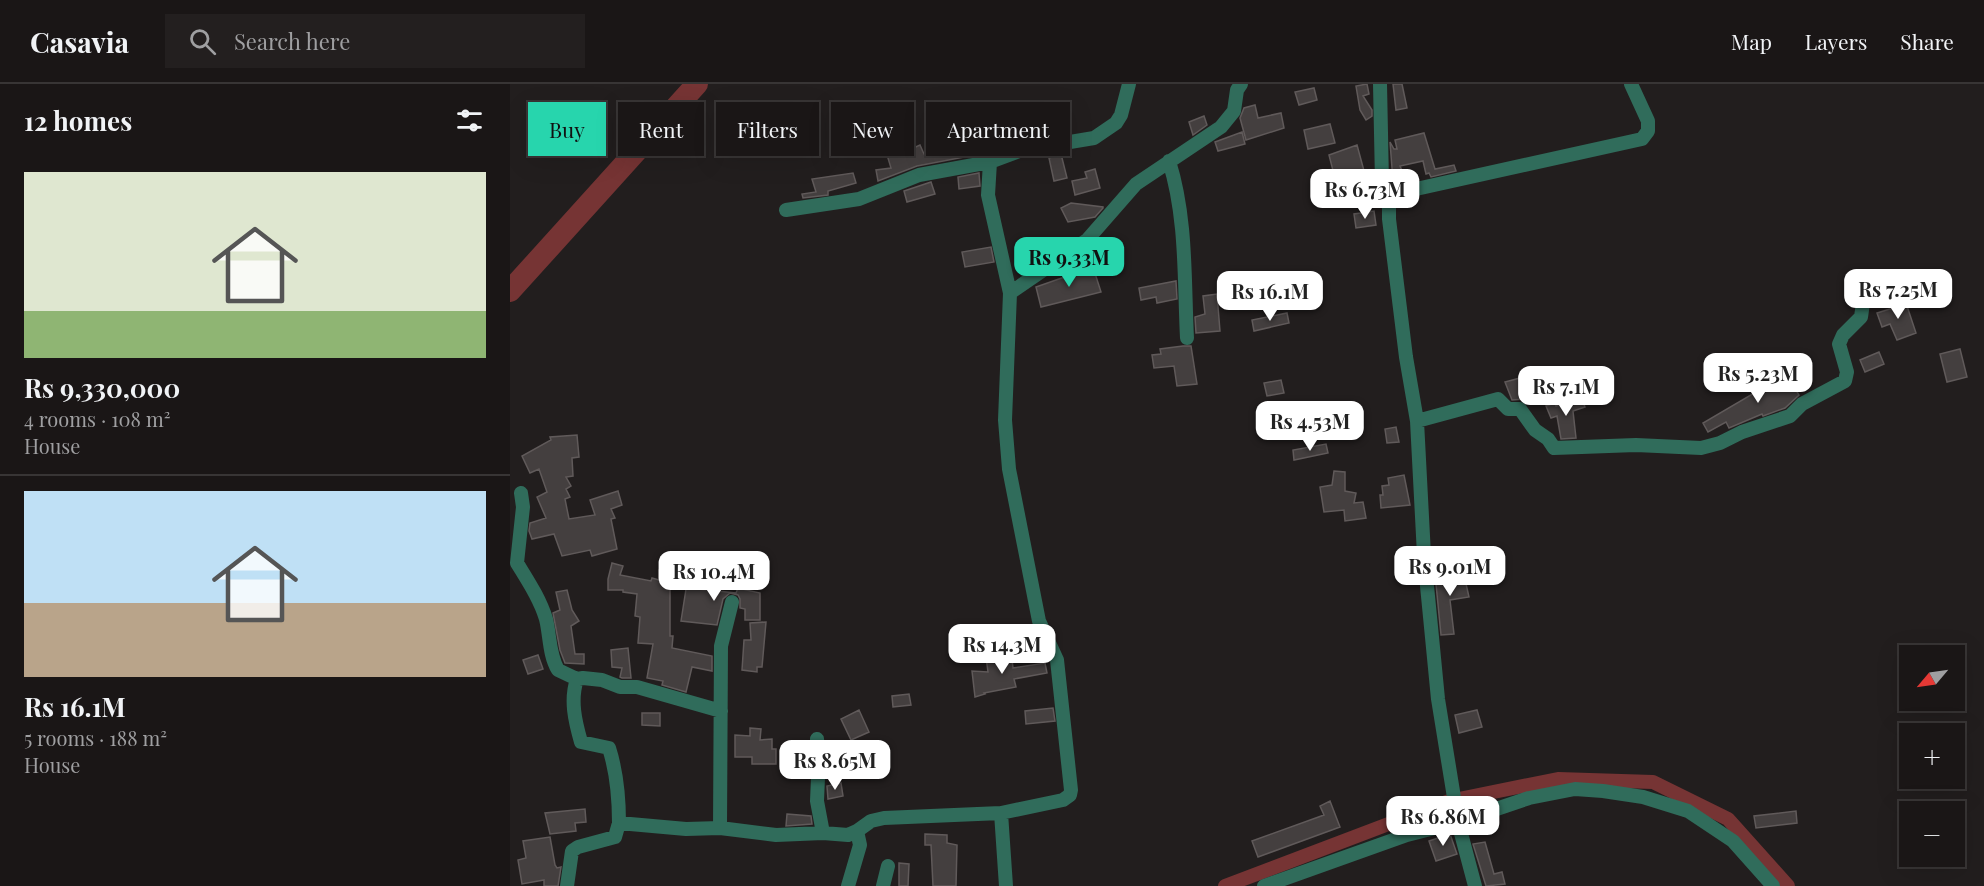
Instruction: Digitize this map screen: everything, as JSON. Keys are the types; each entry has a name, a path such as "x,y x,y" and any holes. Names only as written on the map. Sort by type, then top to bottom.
{"street":[{"path":"786,210 859,200 919,175 990,162 1022,150 1080,141 1101,135 1116,123 1121,115 1130,84"},
{"path":"1010,293 1074,250 1093,234 1127,192 1230,119 1234,111 1237,90 1241,84"},
{"path":"1380,84 1382,182 1389,195 1389,219 1417,421 1424,555 1438,699 1452,792 1475,886"},
{"path":"1389,195 1642,139 1648,131 1648,122 1631,84"},
{"path":"619,823 720,828 776,835 822,833 848,835 871,821 898,816 1001,813 1063,800 1070,795 1057,660 1039,621 1009,469 1005,420 1010,293 988,195 990,162"},
{"path":"1169,162 1178,194 1182,224 1187,338"},
{"path":"1417,421 1498,399 1508,409 1520,409 1554,448 1636,445 1701,448 1720,443 1742,432 1790,416 1802,404 1845,381 1847,372 1839,344 1843,335 1861,317 1864,296"},
{"path":"521,493 523,507 517,563 528,580 545,617 558,670 577,679 602,680 620,687 637,687 676,696 721,711"},
{"path":"720,828 722,646 732,603"},
{"path":"567,886 572,851 578,846 615,837 619,823 615,765 609,748 581,742 575,720 573,699 577,679"},
{"path":"818,739 817,801 822,833"},
{"path":"1264,886 1457,816 1575,789 1643,797 1688,811 1733,841 1773,886"},
{"path":"1001,813 1006,886"},
{"path":"848,886 860,845 857,831"},
{"path":"884,886 888,866"}],"building":[{"path":"1367,84 1369,94 1363,96 1372,110 1372,116 1366,120 1360,110 1356,86"},
{"path":"1393,84 1402,84 1407,108 1396,110"},
{"path":"1314,88 1317,100 1299,105 1295,92"},
{"path":"1255,105 1258,118 1281,113 1284,128 1246,140 1240,118 1244,108"},
{"path":"1204,116 1207,125 1193,135 1189,122"},
{"path":"1330,124 1335,143 1308,149 1304,130"},
{"path":"1242,132 1245,144 1218,151 1215,142"},
{"path":"1424,133 1435,169 1454,165 1456,171 1431,177 1429,173 1426,174 1423,161 1400,166 1405,178 1393,181 1390,142 1394,149 1397,149 1395,140"},
{"path":"920,145 926,156 970,156 917,166 878,181 876,170 891,168 887,156 914,156 914,148"},
{"path":"1357,145 1370,193 1341,202 1329,155"},
{"path":"1062,156 1067,178 1054,181 1049,158"},
{"path":"1095,169 1100,188 1075,195 1072,181 1087,178 1085,172"},
{"path":"853,173 856,183 828,191 828,195 803,198 802,194 816,192 812,179"},
{"path":"979,173 980,186 959,189 958,177"},
{"path":"931,182 935,194 907,202 904,191"},
{"path":"1071,203 1103,208 1095,217 1068,222 1061,208"},
{"path":"1374,211 1376,225 1356,228 1354,214"},
{"path":"991,247 994,262 965,267 962,252"},
{"path":"1093,267 1101,292 1041,307 1036,287"},
{"path":"1176,281 1177,299 1157,303 1156,297 1141,300 1139,288"},
{"path":"1217,294 1220,331 1196,333 1195,317 1205,314 1203,296"},
{"path":"1905,300 1916,333 1897,340 1890,324 1882,327 1877,313 1893,308 1892,305"},
{"path":"1287,313 1289,323 1254,331 1252,320"},
{"path":"1191,346 1197,384 1177,386 1174,366 1154,368 1152,355 1161,354 1160,349"},
{"path":"1960,349 1967,377 1947,382 1940,354"},
{"path":"1879,352 1884,364 1865,372 1860,360"},
{"path":"1790,372 1796,383 1793,385 1799,395 1785,408 1763,416 1762,414 1729,428 1726,422 1708,432 1703,423"},
{"path":"1520,378 1526,399 1512,400 1505,382"},
{"path":"1281,380 1284,393 1267,396 1264,383"},
{"path":"1582,399 1585,407 1573,411 1576,438 1561,439 1557,416 1551,418 1546,406 1555,403 1556,406"},
{"path":"1396,427 1399,442 1387,443 1385,429"},
{"path":"577,435 579,457 572,458 573,476 566,477 571,486 566,489 570,497 565,499 569,519 595,515 590,500 618,491 622,505 611,509 615,518 611,519 617,549 592,556 590,550 562,556 554,534 532,539 529,531 530,523 546,518 537,497 547,492 539,469 530,473 522,456 551,440 550,437"},
{"path":"1326,444 1328,453 1294,460 1293,450"},
{"path":"1334,471 1345,472 1345,491 1356,493 1354,503 1363,502 1366,518 1345,521 1344,510 1324,512 1320,487 1332,485"},
{"path":"1404,475 1410,505 1381,508 1382,486 1389,485 1388,478"},
{"path":"612,563 623,566 620,575 651,581 652,578 659,580 659,570 670,570 672,648 712,656 712,671 692,667 686,692 662,685 663,681 647,678 653,644 638,643 640,617 635,616 637,594 623,592 623,590 608,590"},
{"path":"1457,567 1459,576 1464,575 1469,597 1450,600 1454,634 1441,635 1436,584 1445,583 1440,571"},
{"path":"689,570 702,572 699,589 736,593 738,588 760,593 760,620 745,620 745,609 740,608 738,595 730,593 723,599 717,625 681,621"},
{"path":"567,590 572,610 579,621 571,626 575,654 584,654 584,664 565,663 560,650 553,613 560,610 556,592"},
{"path":"766,622 762,667 757,667 757,672 742,670 744,640 751,640 750,623"},
{"path":"628,648 631,678 622,678 620,677 622,668 612,667 611,650"},
{"path":"538,655 543,669 528,674 523,660"},
{"path":"997,656 998,660 1012,659 1013,668 1045,663 1047,673 1014,679 1016,687 975,697 972,671 988,672 986,657"},
{"path":"909,694 911,705 893,707 892,696"},
{"path":"1053,708 1055,721 1026,724 1025,711"},
{"path":"859,710 869,732 851,740 841,719"},
{"path":"1477,710 1482,727 1459,733 1455,715"},
{"path":"642,713 660,713 660,726 642,725"},
{"path":"750,728 761,729 760,740 772,739 772,749 776,749 776,764 752,764 752,757 735,757 735,735 750,736"},
{"path":"841,783 843,796 828,799 827,786"},
{"path":"1330,801 1340,827 1258,857 1252,841 1324,815 1320,806"},
{"path":"585,809 586,822 575,823 576,831 550,834 545,813"},
{"path":"1796,811 1797,823 1756,828 1754,816"},
{"path":"787,814 811,816 812,824 786,826"},
{"path":"925,834 947,835 947,843 957,845 956,886 933,886 931,845 925,845"},
{"path":"1450,834 1457,854 1436,861 1429,841"},
{"path":"550,837 555,865 557,868 561,867 558,886 544,886 544,880 522,884 518,860 526,858 523,841"},
{"path":"1485,842 1494,874 1502,872 1505,884 1486,886 1473,844"},
{"path":"899,863 909,864 908,886 899,886"}],"waterway":[{"path":"510,291 697,84"},
{"path":"1225,886 1449,801 1558,779 1653,782 1728,819 1788,886"}]}
